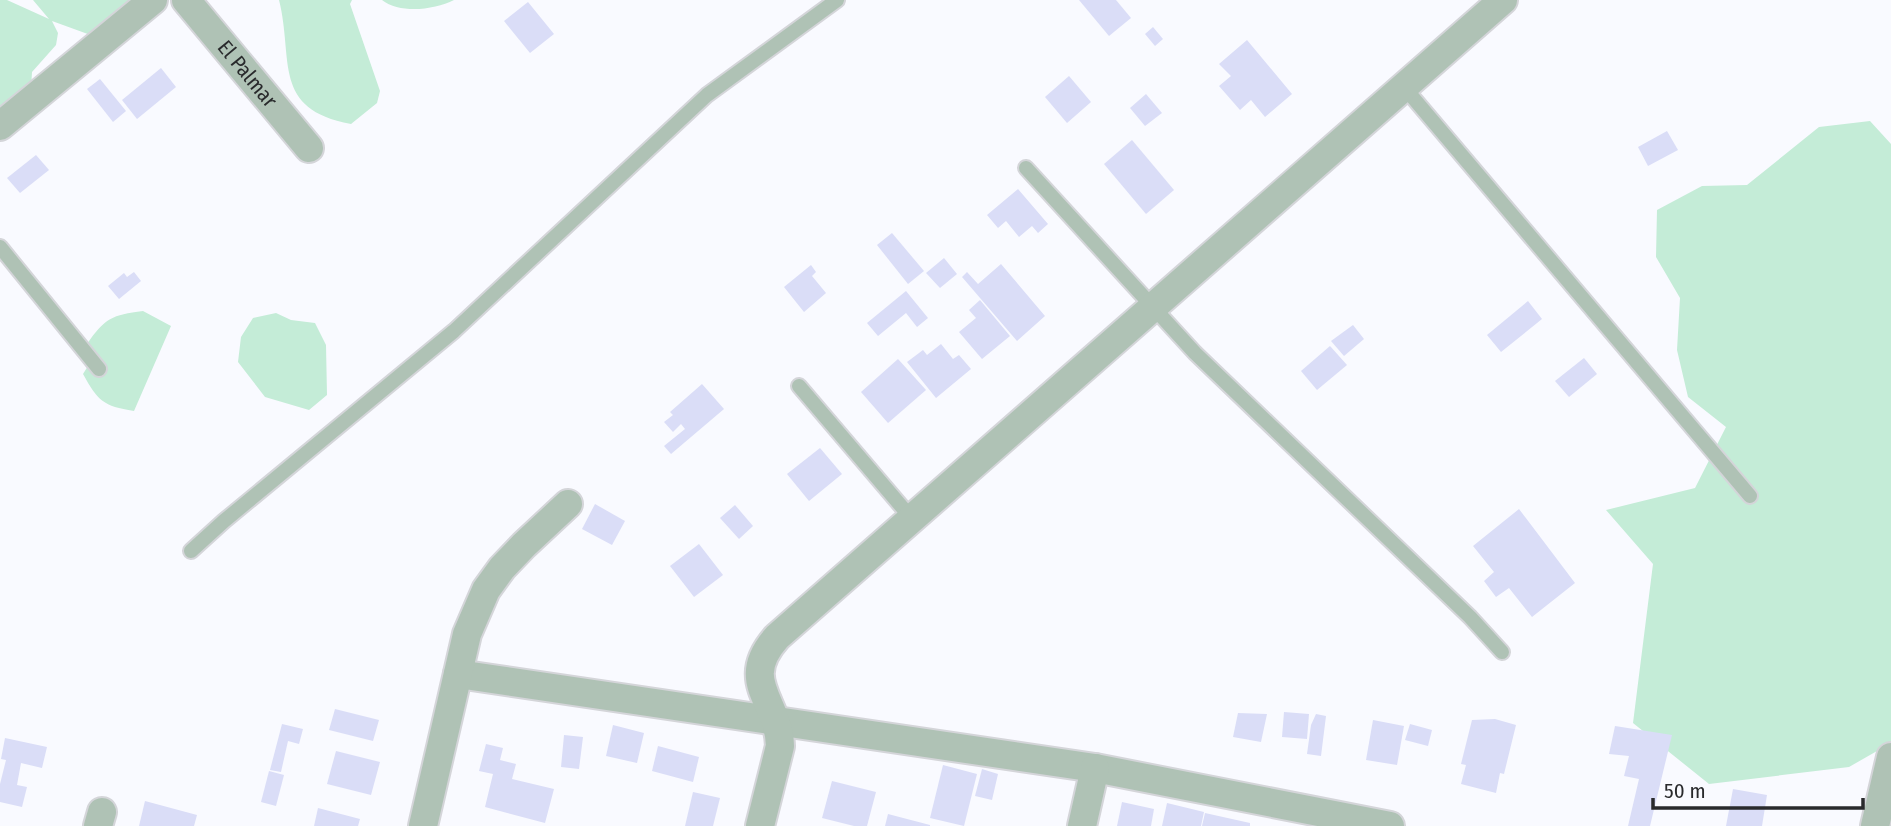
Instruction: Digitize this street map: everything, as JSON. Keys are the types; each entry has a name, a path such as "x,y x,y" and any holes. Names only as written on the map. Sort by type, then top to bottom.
{"street":[{"path":"0,126 153,0"},
{"name":"El Palmar","path":"187,0 309,148"},
{"path":"760,826 780,746 780,734 759,673 762,656 777,637 1503,0"},
{"path":"424,826 467,634 486,590 524,545 569,504"},
{"path":"458,674 1095,768 1390,826"},
{"path":"1875,826 1891,757"},
{"path":"1082,826 1095,768"}],"lane":[{"path":"191,551 454,331 707,96 837,0"},
{"path":"1404,87 1750,496"},
{"path":"1026,167 1195,353 1502,652"},
{"path":"0,247 99,369"},
{"path":"799,386 913,520"}],"green space":[{"path":"0,0 7,0 49,19 33,0 150,0 150,9 142,27 118,45 52,21 58,33 56,45 32,72 30,106 0,116"},
{"path":"279,0 352,0 350,4 380,91 377,103 351,124 326,117 308,107 297,94 287,62"},
{"path":"382,0 454,0 437,6 407,9"},
{"path":"1870,121 1891,144 1891,743 1849,767 1709,784 1633,723 1653,564 1606,510 1695,488 1726,427 1688,397 1677,350 1680,298 1656,257 1657,210 1702,186 1747,185 1819,127"},
{"path":"143,311 171,326 134,411 102,401 83,374 88,366 87,344 99,328 116,316"},
{"path":"276,313 291,320 315,323 326,345 327,395 309,410 265,397 238,362 241,337 253,318"}],"building":[{"path":"1079,0 1116,0 1131,18 1109,36"},
{"path":"528,2 554,34 530,53 504,21"},
{"path":"1153,27 1163,39 1155,46 1145,34"},
{"path":"1247,40 1292,94 1265,117 1251,100 1240,110 1219,86 1231,76 1219,64"},
{"path":"161,68 176,87 137,119 122,100"},
{"path":"1069,76 1091,102 1067,123 1045,97"},
{"path":"100,79 126,111 113,122 87,89"},
{"path":"1146,94 1162,113 1145,126 1130,108"},
{"path":"1667,131 1678,150 1648,166 1638,147"},
{"path":"1132,140 1174,190 1146,214 1104,164"},
{"path":"36,155 49,170 20,193 7,178"},
{"path":"1018,189 1048,224 1038,233 1032,226 1019,237 1006,221 998,228 987,215"},
{"path":"892,233 924,271 908,284 877,245"},
{"path":"944,258 957,274 940,288 926,273"},
{"path":"1001,264 1045,316 1017,341 962,277 967,272 978,284"},
{"path":"811,265 816,272 812,276 826,293 804,312 784,287"},
{"path":"134,272 141,281 119,299 108,286 124,273 127,277"},
{"path":"906,291 928,318 917,327 906,313 878,336 867,323"},
{"path":"980,300 1010,336 982,359 959,332 976,318 969,310"},
{"path":"1528,301 1542,319 1501,352 1487,335"},
{"path":"1353,325 1364,339 1344,356 1331,341"},
{"path":"941,344 953,359 959,355 971,369 936,398 907,362 923,350 927,355"},
{"path":"1330,346 1347,365 1317,390 1301,371"},
{"path":"1584,358 1597,374 1569,397 1555,381"},
{"path":"898,359 926,390 888,423 861,392"},
{"path":"702,384 724,409 671,454 664,446 685,429 681,424 673,432 664,422 673,415 670,412"},
{"path":"820,448 842,474 809,501 787,474"},
{"path":"595,504 625,521 612,545 582,529"},
{"path":"735,505 753,526 739,539 720,518"},
{"path":"1519,509 1575,583 1532,617 1509,588 1496,597 1484,581 1494,572 1473,546"},
{"path":"699,544 723,575 694,597 670,566"},
{"path":"335,709 379,720 373,741 329,730"},
{"path":"1284,712 1309,714 1307,739 1282,737"},
{"path":"1238,713 1267,714 1261,742 1233,737"},
{"path":"1316,714 1326,716 1321,756 1307,754 1311,725"},
{"path":"1495,719 1516,725 1504,774 1500,773 1496,793 1461,784 1466,765 1461,764 1472,720"},
{"path":"1373,720 1404,726 1397,765 1366,760"},
{"path":"282,724 303,729 299,744 288,741 281,772 270,770"},
{"path":"1410,724 1432,730 1428,746 1405,740"},
{"path":"613,725 644,733 637,763 606,756"},
{"path":"1615,726 1672,735 1650,826 1628,826 1639,779 1624,776 1629,756 1609,754"},
{"path":"564,735 583,737 579,769 561,767"},
{"path":"5,738 47,747 42,768 21,763 17,785 27,787 22,807 0,802 0,784 6,760 1,759"},
{"path":"486,744 503,748 500,760 516,764 512,779 554,789 545,823 485,807 493,774 479,771"},
{"path":"658,746 699,757 693,782 652,771"},
{"path":"336,751 380,762 371,795 327,784"},
{"path":"943,765 977,774 964,826 930,818"},
{"path":"982,769 998,774 992,800 975,796"},
{"path":"269,771 284,775 276,806 261,802"},
{"path":"832,781 876,792 867,826 854,826 822,818"},
{"path":"1733,789 1767,795 1762,826 1726,826"},
{"path":"693,792 720,798 713,826 685,826"},
{"path":"145,801 197,815 194,826 139,826"},
{"path":"1122,802 1154,809 1151,826 1117,826"},
{"path":"1167,803 1204,812 1201,826 1162,826"},
{"path":"318,808 360,819 358,826 314,826"},
{"path":"1205,813 1250,823 1250,826 1202,826"},
{"path":"888,814 930,825 930,826 885,826"}]}
